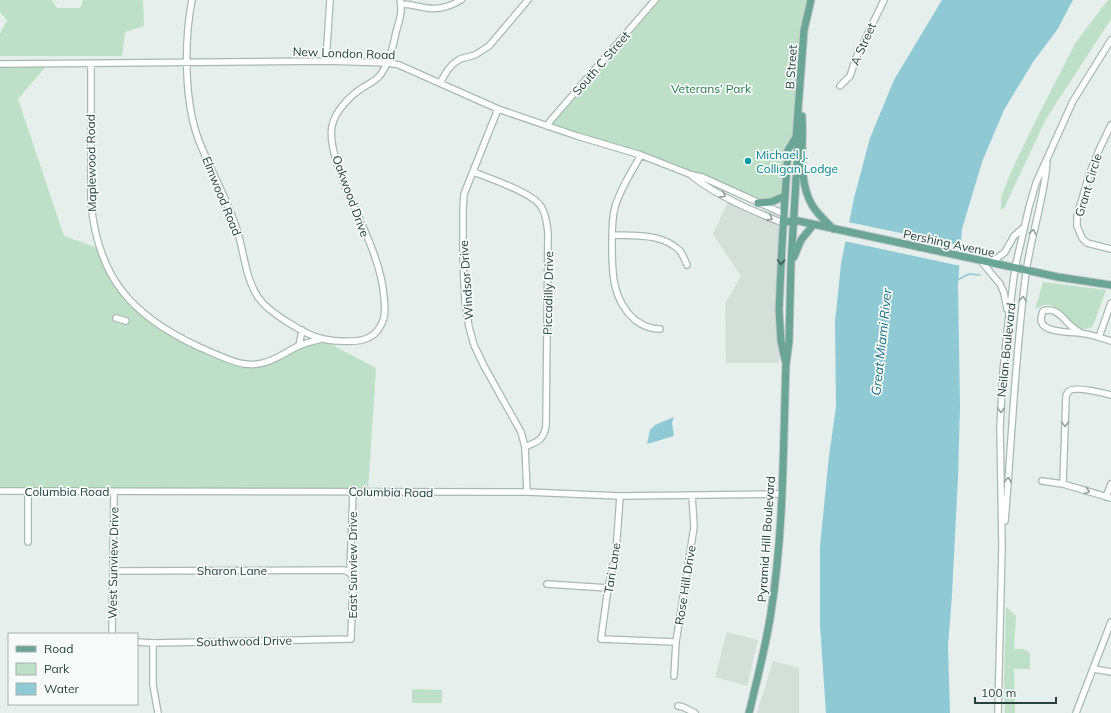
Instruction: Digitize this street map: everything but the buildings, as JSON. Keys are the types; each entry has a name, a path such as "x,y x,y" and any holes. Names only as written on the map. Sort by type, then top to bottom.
{"main road":[{"name":"B Street","path":"794,220 798,146 796,137 804,30 811,0"},
{"path":"799,106 802,117 804,179 808,196 816,211 833,229"},
{"name":"B Street","path":"784,214 788,150 796,137"},
{"path":"758,203 771,202 785,196"},
{"name":"New London Road","path":"784,214 794,220"},
{"name":"Pyramid Hill Boulevard","path":"784,214 779,310 781,341 786,364"},
{"name":"Pershing Avenue","path":"783,223 794,220 981,261 1075,280 1111,285"},
{"name":"Pyramid Hill Boulevard","path":"749,713 766,641 778,551 794,220"},
{"path":"791,264 801,240 813,225"}],"street":[{"name":"Elmwood Road","path":"192,0 188,31 188,92 198,139 236,225 252,284 258,297 266,307 302,330"},
{"path":"326,61 330,0"},
{"path":"400,2 426,8 435,8 453,5 461,0"},
{"path":"440,83 453,64 460,59 475,55 490,46 528,0"},
{"name":"South C Street","path":"547,126 655,0"},
{"name":"A Street","path":"840,86 850,76 856,58 884,0"},
{"name":"Oakwood Drive","path":"302,330 321,339 354,342 368,338 376,332 382,324 385,305 383,284 376,258 352,203 337,163 332,141 332,125 347,100 381,74 389,63 401,14 400,2"},
{"name":"Neilan Boulevard","path":"998,713 1002,546 1000,427 1003,371 1016,268 1024,228 1036,183 1073,101 1111,40"},
{"name":"New London Road","path":"0,64 326,61 389,63 399,65 498,109 641,155 692,176 701,183 739,204 783,223"},
{"name":"Maplewood Road","path":"91,64 92,216 108,268 126,297 141,312 179,338 215,354 245,364 269,362 281,357 299,346 321,339"},
{"name":"Windsor Drive","path":"498,109 464,194 465,295 469,327 474,346 521,432 525,447 527,492"},
{"name":"Grant Circle","path":"1111,125 1089,176 1077,216 1077,226 1082,238 1087,243 1111,249"},
{"path":"641,155 620,194 612,217 612,269 616,290 622,306 640,324 651,329 660,329"},
{"name":"Neilan Boulevard","path":"1002,546 1020,321 1026,270 1045,183 1048,158"},
{"name":"Piccadilly Drive","path":"474,172 529,196 542,207 546,218 548,232 546,426 544,435 539,441 525,447"},
{"name":"New London Road","path":"692,176 702,177 784,214"},
{"path":"991,263 1005,252 1014,236 1024,228"},
{"path":"612,235 660,238 670,242 681,252 687,264"},
{"path":"981,261 1002,288 1009,316"},
{"path":"1099,337 1111,303"},
{"path":"1081,332 1059,331 1045,327 1041,322 1043,311 1049,309 1055,311 1071,327 1081,332 1111,341"},
{"path":"116,318 126,321"},
{"path":"299,346 302,330"},
{"path":"1063,484 1066,396 1068,391 1073,389 1111,395"},
{"path":"1042,481 1063,484 1108,497 1111,484"},
{"name":"Columbia Road","path":"0,491 527,492 620,496 781,494"},
{"path":"28,491 28,542"},
{"name":"East Sunview Drive","path":"351,639 353,578 350,573 353,491"},
{"name":"West Sunview Drive","path":"112,633 114,492"},
{"name":"Rose Hill Drive","path":"674,676 676,642 694,527 692,495"},
{"name":"Tari Lane","path":"620,496 616,552 608,588 601,639 676,642"},
{"name":"Sharon Lane","path":"113,571 344,570 350,573"},
{"path":"547,584 608,588"},
{"path":"1076,713 1111,622"},
{"name":"Southwood Drive","path":"138,642 351,639"},
{"path":"153,643 153,684 158,713"},
{"path":"1094,669 1111,672"},
{"path":"678,706 683,706 695,713"}],"shaded area":[{"path":"728,202 776,223 778,228 781,260 779,363 726,363 725,304 741,276 713,234"},
{"path":"727,632 758,640 747,686 715,677"},
{"path":"773,661 799,668 799,713 757,713"}],"green space":[{"path":"0,0 52,0 57,8 80,8 83,0 143,0 144,26 125,32 122,56 0,56 0,34 7,20 0,12"},
{"name":"Veterans’ Park","path":"655,0 811,0 799,106 791,143 785,196 767,203 657,161 547,126"},
{"path":"1108,0 1111,0 1111,19 1046,119 1004,208 1001,210 1001,197 1011,172 1038,116 1076,42"},
{"path":"0,64 48,64 18,99 64,236 100,249 126,297 179,338 245,364 257,364 299,346 321,339 376,368 368,491 0,491"},
{"path":"1043,282 1106,290 1093,326 1086,329 1079,328 1050,305 1044,305 1035,309"},
{"path":"1006,607 1016,616 1014,649 1024,649 1030,653 1030,669 1014,669 1015,713 1005,713 1004,680"},
{"path":"412,689 442,690 442,703 412,703"}],"water":[{"name":"Great Miami River","path":"942,0 1073,0 1057,30 1033,62 1004,110 982,162 962,229 958,285 960,406 958,478 948,646 950,713 826,713 820,625 820,546 829,456 836,407 835,322 841,264 854,198 870,138 894,80"},
{"path":"674,417 672,423 674,436 647,444 650,430 655,425"}],"pier":[{"path":"848,222 963,246 961,266 844,241"}],"waterway":[{"path":"957,280 969,274 980,275"}],"place":[{"name":"Michael J. Colligan Lodge","path":"748,161"}]}
